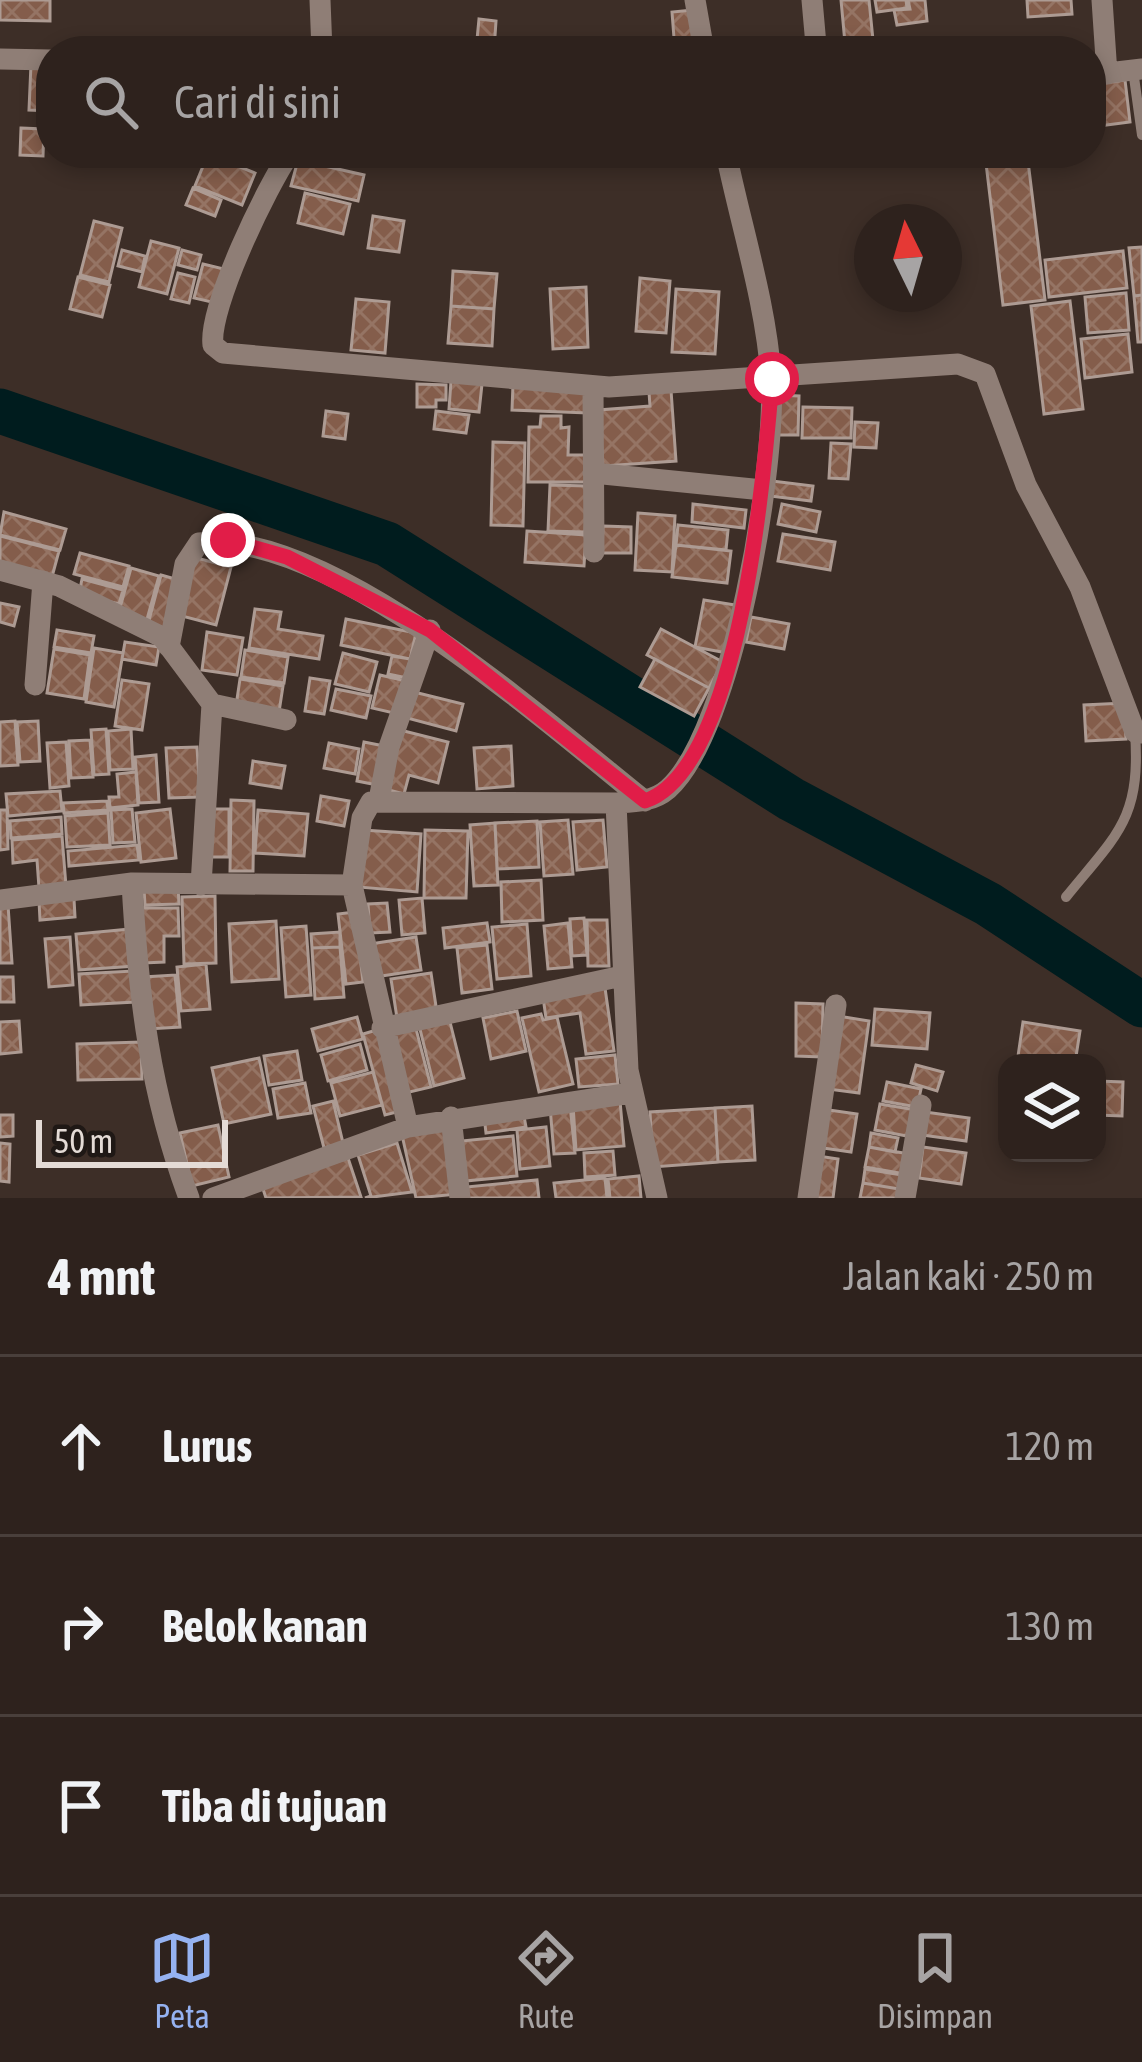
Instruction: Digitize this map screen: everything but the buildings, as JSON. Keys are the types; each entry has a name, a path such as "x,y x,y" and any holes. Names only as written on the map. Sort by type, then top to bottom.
{"street":[{"path":"320,0 321,36"},
{"path":"695,0 701,36"},
{"path":"812,0 815,36"},
{"path":"1101,36 1102,0"},
{"path":"0,59 36,60"},
{"path":"1106,74 1137,70"},
{"path":"280,168 267,187 215,321 212,338 218,351 593,387 958,364 985,374 1026,485 1080,587 1138,733"},
{"path":"408,1127 352,885 362,818 371,802 645,801 671,787 719,703 746,597 763,490 772,379 728,168"},
{"path":"593,387 594,552"},
{"path":"593,473 763,490"},
{"path":"170,647 185,564 200,543 228,540 287,557 430,630 645,801"},
{"path":"0,570 43,581 162,637 212,704 201,885"},
{"path":"34,685 43,581"},
{"path":"379,800 388,747 430,630"},
{"path":"212,704 286,720"},
{"path":"616,803 631,1094 657,1198"},
{"path":"0,900 132,883 352,885"},
{"path":"132,883 147,1055 165,1133 189,1198"},
{"path":"382,1028 622,976"},
{"path":"808,1198 836,1005"},
{"path":"223,1195 408,1127 631,1094"},
{"path":"905,1198 921,1105"},
{"path":"451,1117 460,1198"}],"lane":[{"path":"1137,70 1142,135"},
{"path":"1066,897 1114,838 1137,794 1138,733"}],"waterway":[{"path":"0,411 387,544 791,799 988,904 1142,1005"}],"route":[{"path":"228,540 287,557 430,630 645,801 671,787 719,703 746,597 763,490 772,379"}]}
